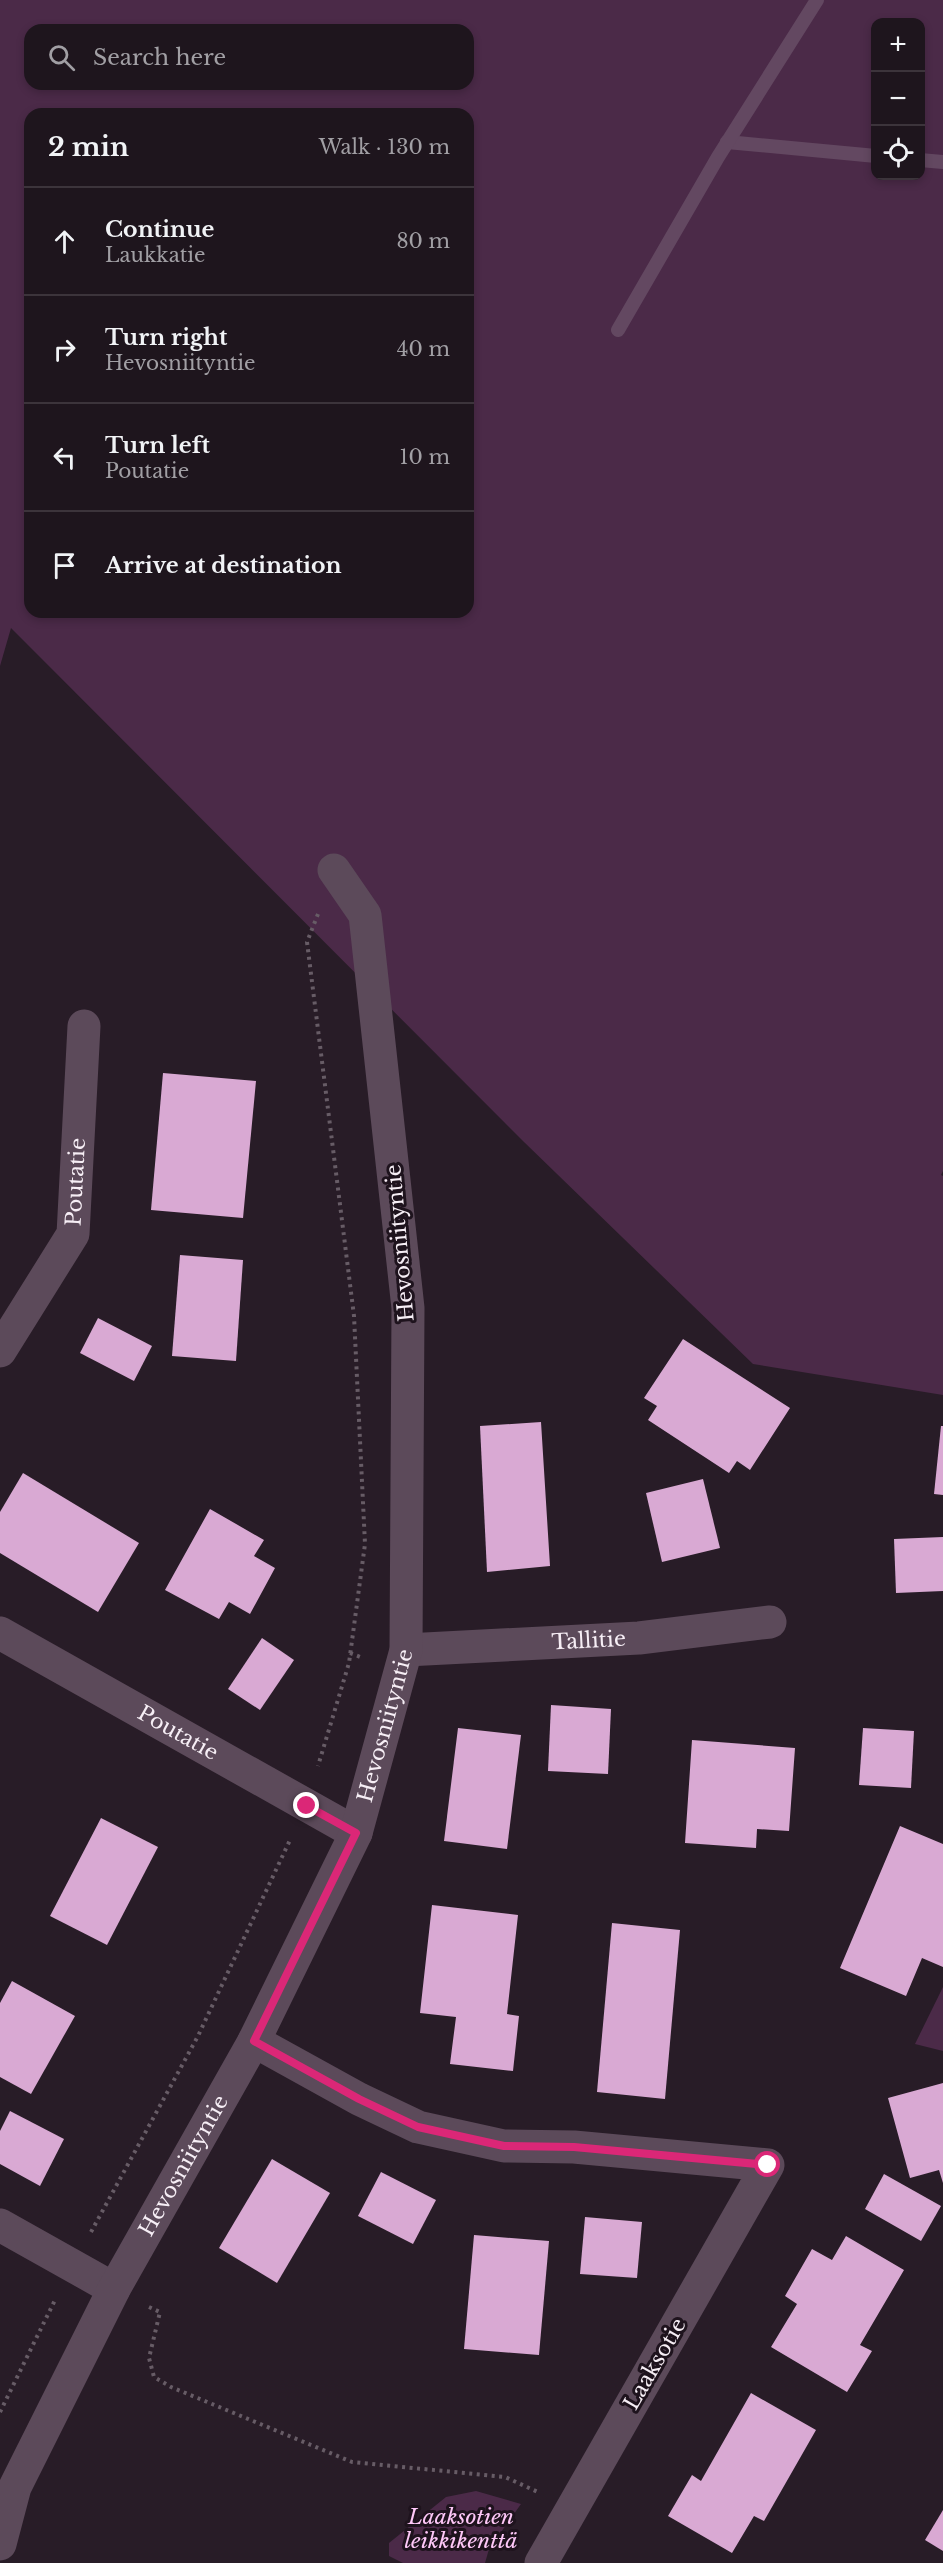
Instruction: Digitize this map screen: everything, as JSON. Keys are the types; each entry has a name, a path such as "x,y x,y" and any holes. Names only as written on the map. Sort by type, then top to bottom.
{"street":[{"name":"Hevosniityntie","path":"0,2544 15,2487 114,2289 254,2041 356,1833 406,1650 408,1308 365,915 334,870"},
{"name":"Poutatie","path":"0,1351 73,1234 84,1026"},
{"name":"Tallitie","path":"406,1650 639,1638 770,1622"},
{"name":"Poutatie","path":"0,1633 356,1833"},
{"name":"Laaksotie","path":"254,2041 359,2099 418,2127 504,2146 574,2147 768,2165 541,2563"},
{"path":"0,2225 114,2289"}],"path":[{"path":"0,2412 72,2265 198,2036 307,1806 349,1663 365,1544 354,1316 308,942 334,870"},
{"path":"114,2289 160,2312 149,2358 154,2377 171,2387 351,2462 505,2477 573,2508"}],"green space":[{"path":"0,0 943,0 943,1171 941,1175 943,1176 943,1395 753,1364 524,1142 11,628 0,666"},
{"path":"943,1987 943,2051 915,2044"},
{"name":"Laaksotien leikkikenttä","path":"476,2491 521,2504 489,2549 485,2563 403,2563 389,2556 389,2543 446,2497"}],"building":[{"path":"163,1073 256,1081 243,1218 151,1210"},
{"path":"180,1255 243,1260 236,1361 172,1356"},
{"path":"98,1318 152,1346 134,1381 80,1353"},
{"path":"683,1339 790,1408 750,1470 737,1461 729,1473 648,1420 657,1406 644,1398"},
{"path":"541,1422 550,1566 487,1572 480,1426"},
{"path":"941,1426 943,1426 943,1495 934,1494"},
{"path":"23,1473 139,1543 98,1612 0,1553 0,1512"},
{"path":"703,1479 720,1548 662,1562 646,1493"},
{"path":"210,1509 264,1540 254,1556 275,1568 250,1614 229,1602 219,1619 165,1590"},
{"path":"943,1537 943,1591 896,1593 894,1539"},
{"path":"262,1638 294,1660 260,1710 228,1689"},
{"path":"551,1705 611,1709 608,1774 548,1771"},
{"path":"458,1728 521,1735 507,1849 444,1841"},
{"path":"863,1728 914,1731 911,1788 859,1785"},
{"path":"692,1740 795,1748 789,1831 757,1829 756,1848 685,1843"},
{"path":"101,1818 158,1847 107,1945 50,1916"},
{"path":"900,1826 943,1844 943,1967 922,1958 906,1996 840,1968"},
{"path":"432,1905 518,1915 507,2014 519,2016 513,2071 450,2064 456,2017 420,2013"},
{"path":"612,1923 680,1930 665,2099 597,2092"},
{"path":"12,1981 75,2016 31,2094 0,2077 0,2003"},
{"path":"943,2083 943,2183 939,2170 910,2178 888,2098"},
{"path":"10,2111 64,2139 40,2186 0,2164 0,2131"},
{"path":"272,2159 330,2193 277,2283 219,2248"},
{"path":"381,2172 436,2200 413,2244 358,2216"},
{"path":"884,2174 941,2206 921,2241 865,2209"},
{"path":"585,2217 642,2222 637,2278 580,2274"},
{"path":"474,2235 549,2241 539,2355 464,2349"},
{"path":"846,2236 904,2270 860,2345 872,2351 847,2392 771,2347 797,2304 785,2296 812,2249 832,2260"},
{"path":"751,2393 816,2430 764,2521 754,2516 732,2553 668,2516 692,2475 701,2481"},
{"path":"943,2510 943,2551 925,2540"}],"waterway":[{"path":"618,330 718,157 817,0"},
{"path":"727,142 871,156"},
{"path":"925,160 943,162"}],"route":[{"path":"307,1806 356,1833 254,2041 359,2099 418,2127 504,2146 574,2147 768,2165"}]}
